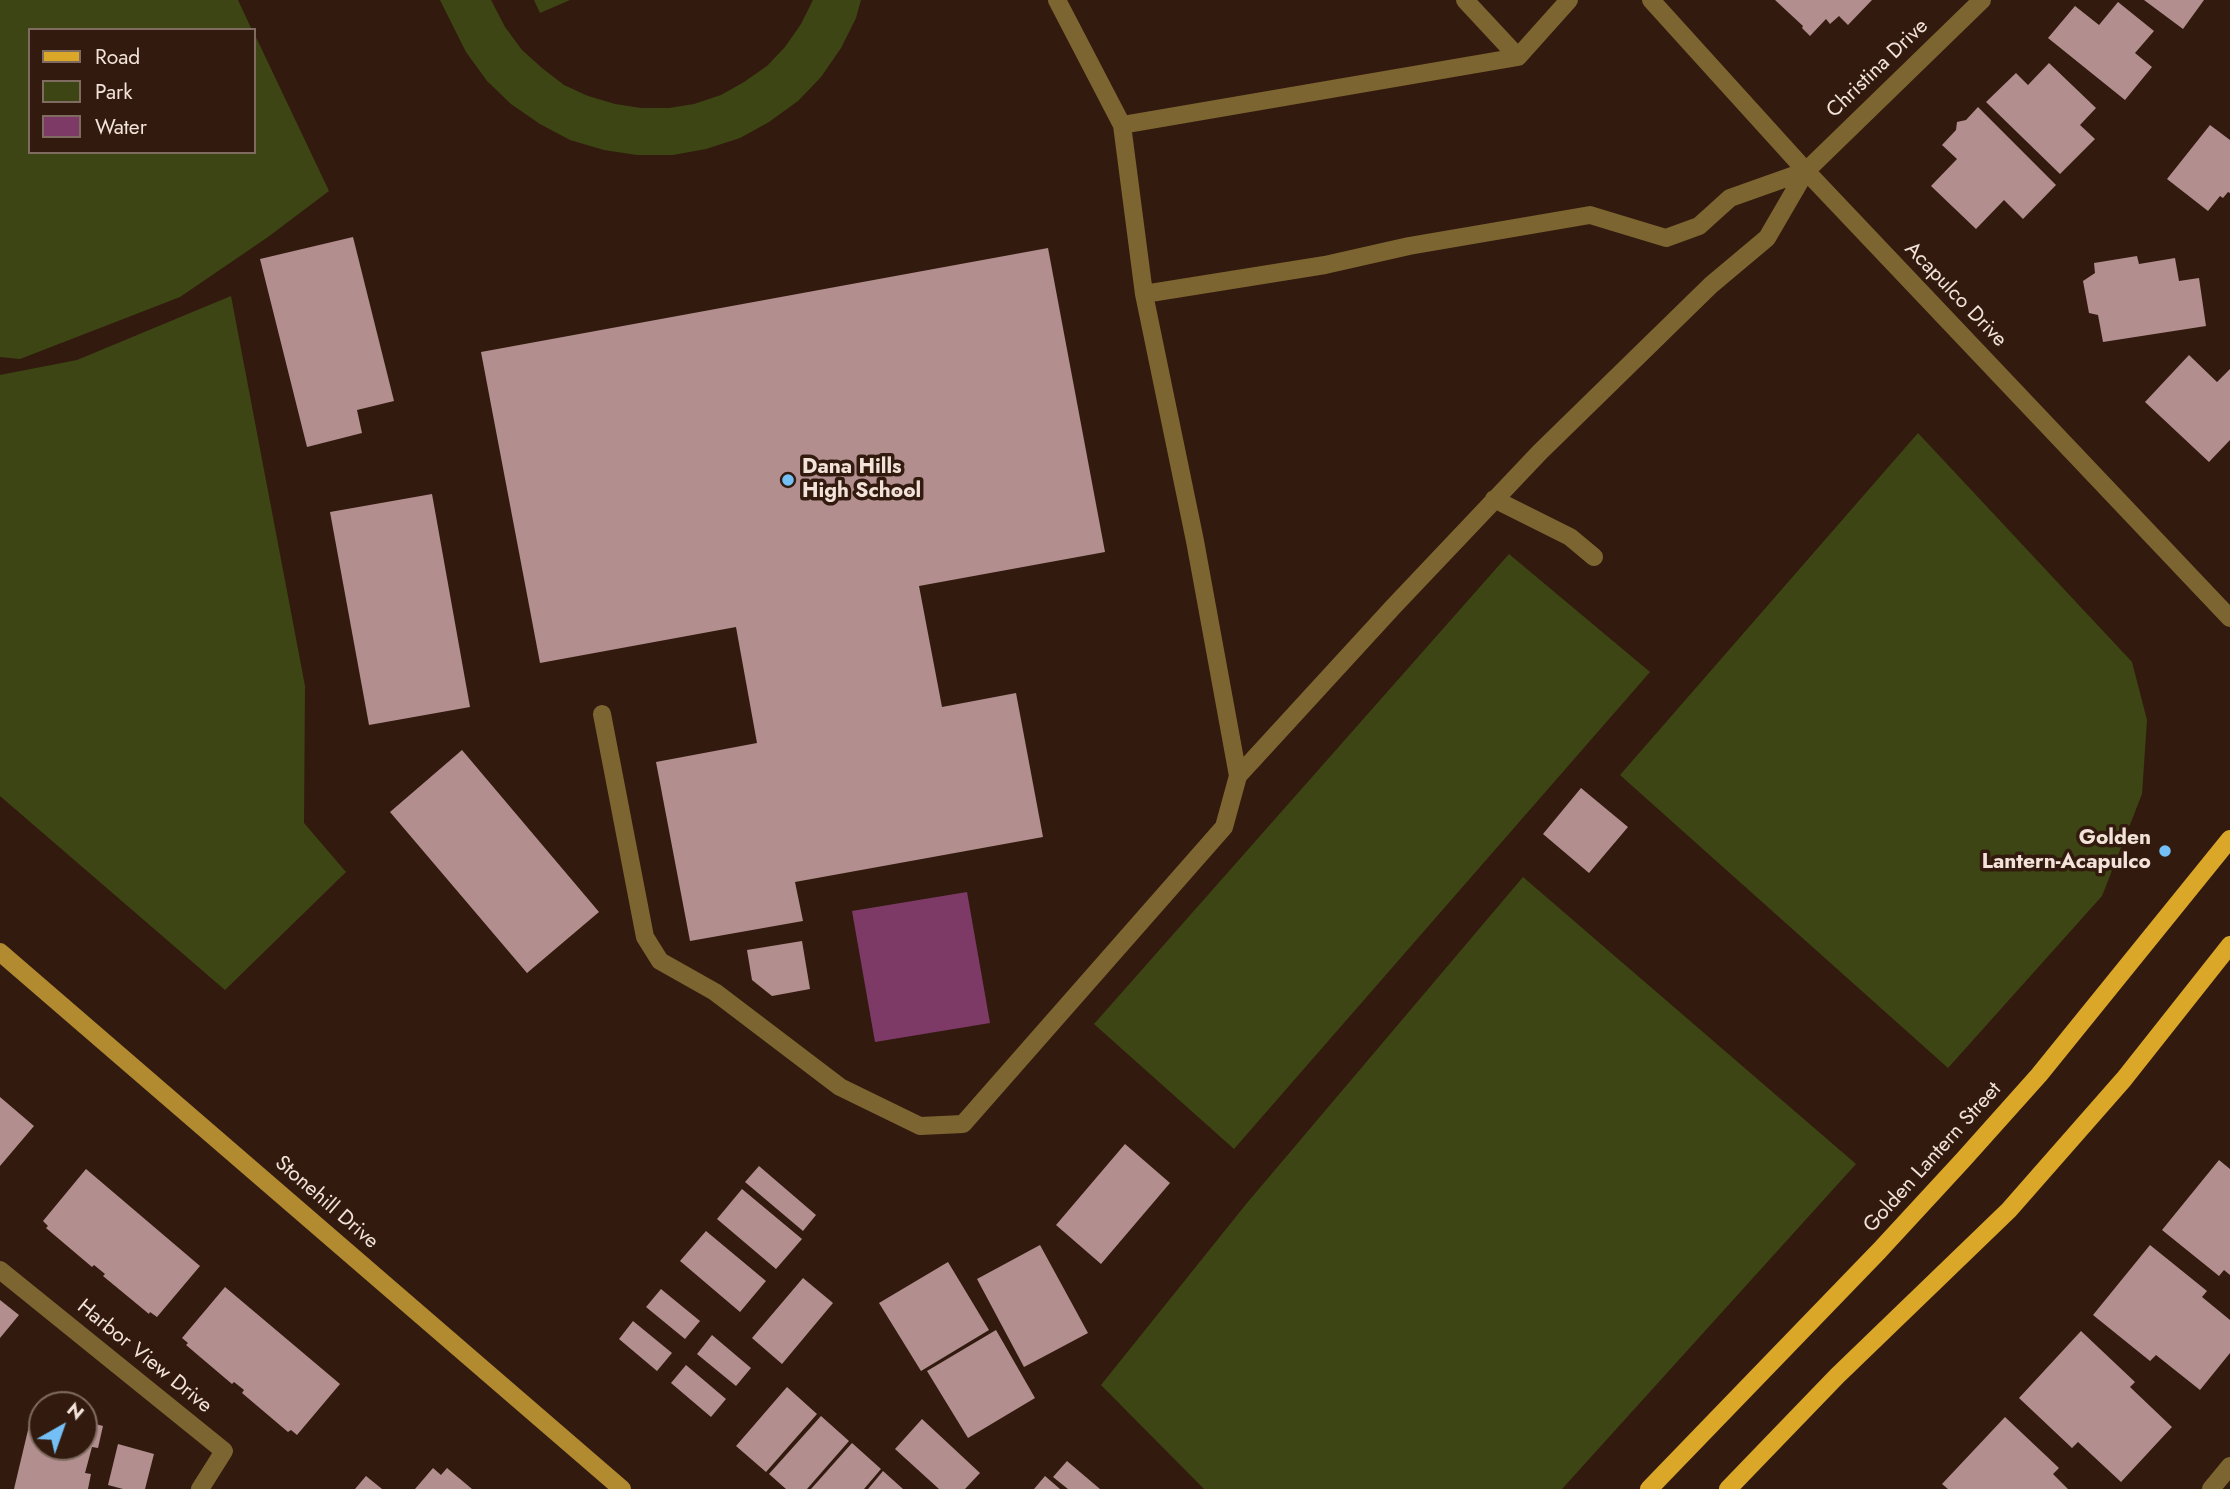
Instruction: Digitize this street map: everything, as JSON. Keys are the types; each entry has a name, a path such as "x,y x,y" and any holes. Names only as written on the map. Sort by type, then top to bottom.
{"main road":[{"name":"Golden Lantern Street","path":"1648,1489 1879,1251 1963,1160 2039,1075 2230,839"},
{"path":"1728,1489 1837,1377 2008,1210 2124,1079 2230,945"},
{"name":"Stonehill Drive","path":"0,952 622,1489"}],"street":[{"path":"601,713 645,937 660,961 715,992 840,1087 920,1126 963,1124 1224,827 1238,776 1195,541 1144,294 1122,125 1057,0"},
{"path":"1465,0 1518,57"},
{"path":"1122,125 1518,57 1569,0"},
{"name":"Acapulco Drive","path":"1651,0 1807,171 2230,618"},
{"name":"Christina Drive","path":"1807,171 1982,0"},
{"path":"1144,294 1325,265 1409,246 1590,215 1666,238 1699,226 1730,198 1807,171"},
{"path":"1238,776 1494,499 1710,285 1767,238 1807,171"},
{"path":"1494,499 1570,537 1594,556"},
{"name":"Harbor View Drive","path":"0,1270 224,1451 200,1489"},
{"path":"2211,1489 2230,1466"}],"green space":[{"path":"0,0 238,0 251,28 28,28 28,154 256,154 256,37 329,191 268,237 180,297 20,359 0,357"},
{"path":"440,0 491,0 505,27 522,50 564,85 615,104 669,108 694,104 721,95 767,66 785,47 813,0 861,0 856,18 841,48 821,77 798,101 769,122 740,138 706,149 673,155 637,155 604,150 570,140 511,104 487,81 466,52"},
{"path":"534,0 570,0 540,13"},
{"path":"231,296 305,686 304,823 346,872 225,990 0,796 0,375 77,360"},
{"path":"1918,433 2132,662 2147,720 2142,794 2102,896 1948,1068 1620,775"},
{"path":"1509,554 1650,672 1234,1149 1094,1024"},
{"path":"1523,877 1856,1164 1562,1489 1204,1489 1101,1385 1247,1203"}],"water":[{"path":"967,892 990,1023 875,1042 852,911"}],"building":[{"path":"1775,0 1872,0 1848,25 1839,16 1830,24 1826,19 1810,36"},
{"path":"2144,0 2204,0 2183,29"},
{"path":"2118,2 2154,31 2135,53 2152,67 2125,100 2048,38 2075,6 2099,25"},
{"path":"2049,63 2096,108 2080,125 2095,139 2060,174 1986,102 2016,73 2028,85"},
{"path":"1978,107 2056,185 2023,219 2004,200 1976,229 1931,186 1957,159 1942,145 1956,130 1957,122 1966,120"},
{"path":"2210,125 2230,140 2230,193 2223,198 2220,196 2208,211 2167,179"},
{"path":"353,237 394,401 357,410 362,433 307,447 260,259"},
{"path":"1048,248 1105,552 919,586 942,707 1016,693 1043,837 795,882 803,921 690,941 656,762 757,743 736,627 540,663 481,352"},
{"path":"2137,256 2139,264 2175,258 2179,281 2199,278 2206,326 2103,342 2098,315 2089,313 2083,281 2095,273 2094,263"},
{"path":"2189,355 2217,382 2230,369 2230,440 2209,462 2145,402"},
{"path":"432,494 470,707 369,725 330,512"},
{"path":"462,750 599,912 527,973 390,812"},
{"path":"1581,788 1628,827 1589,873 1543,834"},
{"path":"802,941 810,989 772,996 752,980 747,950"},
{"path":"0,1097 34,1126 0,1166"},
{"path":"1125,1144 1170,1183 1101,1264 1056,1225"},
{"path":"2219,1160 2230,1169 2230,1275 2224,1270 2219,1276 2162,1230"},
{"path":"759,1166 816,1215 803,1231 745,1182"},
{"path":"86,1169 200,1266 157,1317 150,1312 149,1314 103,1276 105,1274 94,1265 92,1267 46,1228 48,1226 43,1221"},
{"path":"742,1189 802,1239 776,1269 717,1219"},
{"path":"706,1231 766,1281 740,1312 680,1261"},
{"path":"1040,1245 1088,1333 1024,1367 977,1279"},
{"path":"2150,1245 2207,1291 2202,1297 2230,1320 2230,1353 2200,1390 2156,1355 2150,1361 2093,1315"},
{"path":"948,1262 989,1330 921,1371 879,1303"},
{"path":"803,1278 833,1303 782,1364 752,1338"},
{"path":"225,1287 340,1384 297,1435 291,1430 288,1432 242,1393 244,1390 234,1382 232,1384 186,1345 188,1343 182,1338"},
{"path":"661,1289 700,1321 685,1339 646,1307"},
{"path":"0,1300 19,1315 0,1338"},
{"path":"633,1321 672,1353 657,1371 619,1339"},
{"path":"996,1330 1035,1398 968,1438 927,1371"},
{"path":"2081,1331 2135,1382 2130,1387 2172,1427 2121,1482 2078,1442 2072,1448 2019,1398"},
{"path":"712,1335 751,1368 736,1386 697,1354"},
{"path":"686,1365 726,1399 711,1417 671,1383"},
{"path":"787,1387 817,1414 766,1472 736,1446"},
{"path":"821,1416 849,1441 807,1489 786,1489 769,1474"},
{"path":"2005,1417 2059,1468 2053,1474 2068,1489 1948,1489 1942,1484"},
{"path":"922,1419 980,1473 965,1489 939,1489 895,1449"},
{"path":"98,1425 103,1426 98,1448"},
{"path":"28,1430 28,1461 88,1461 85,1473 91,1474 88,1489 14,1489"},
{"path":"852,1443 881,1469 864,1489 811,1489"},
{"path":"118,1444 154,1454 145,1489 123,1489 108,1485"},
{"path":"1067,1461 1100,1489 1068,1489 1053,1477"},
{"path":"433,1468 441,1475 447,1468 472,1489 415,1489"},
{"path":"883,1471 903,1489 868,1489"},
{"path":"366,1476 382,1489 355,1489"},
{"path":"1045,1476 1060,1489 1034,1489"}],"place":[{"name":"Dana Hills High School","path":"788,480"},
{"name":"Golden Lantern-Acapulco","path":"2165,851"}]}
